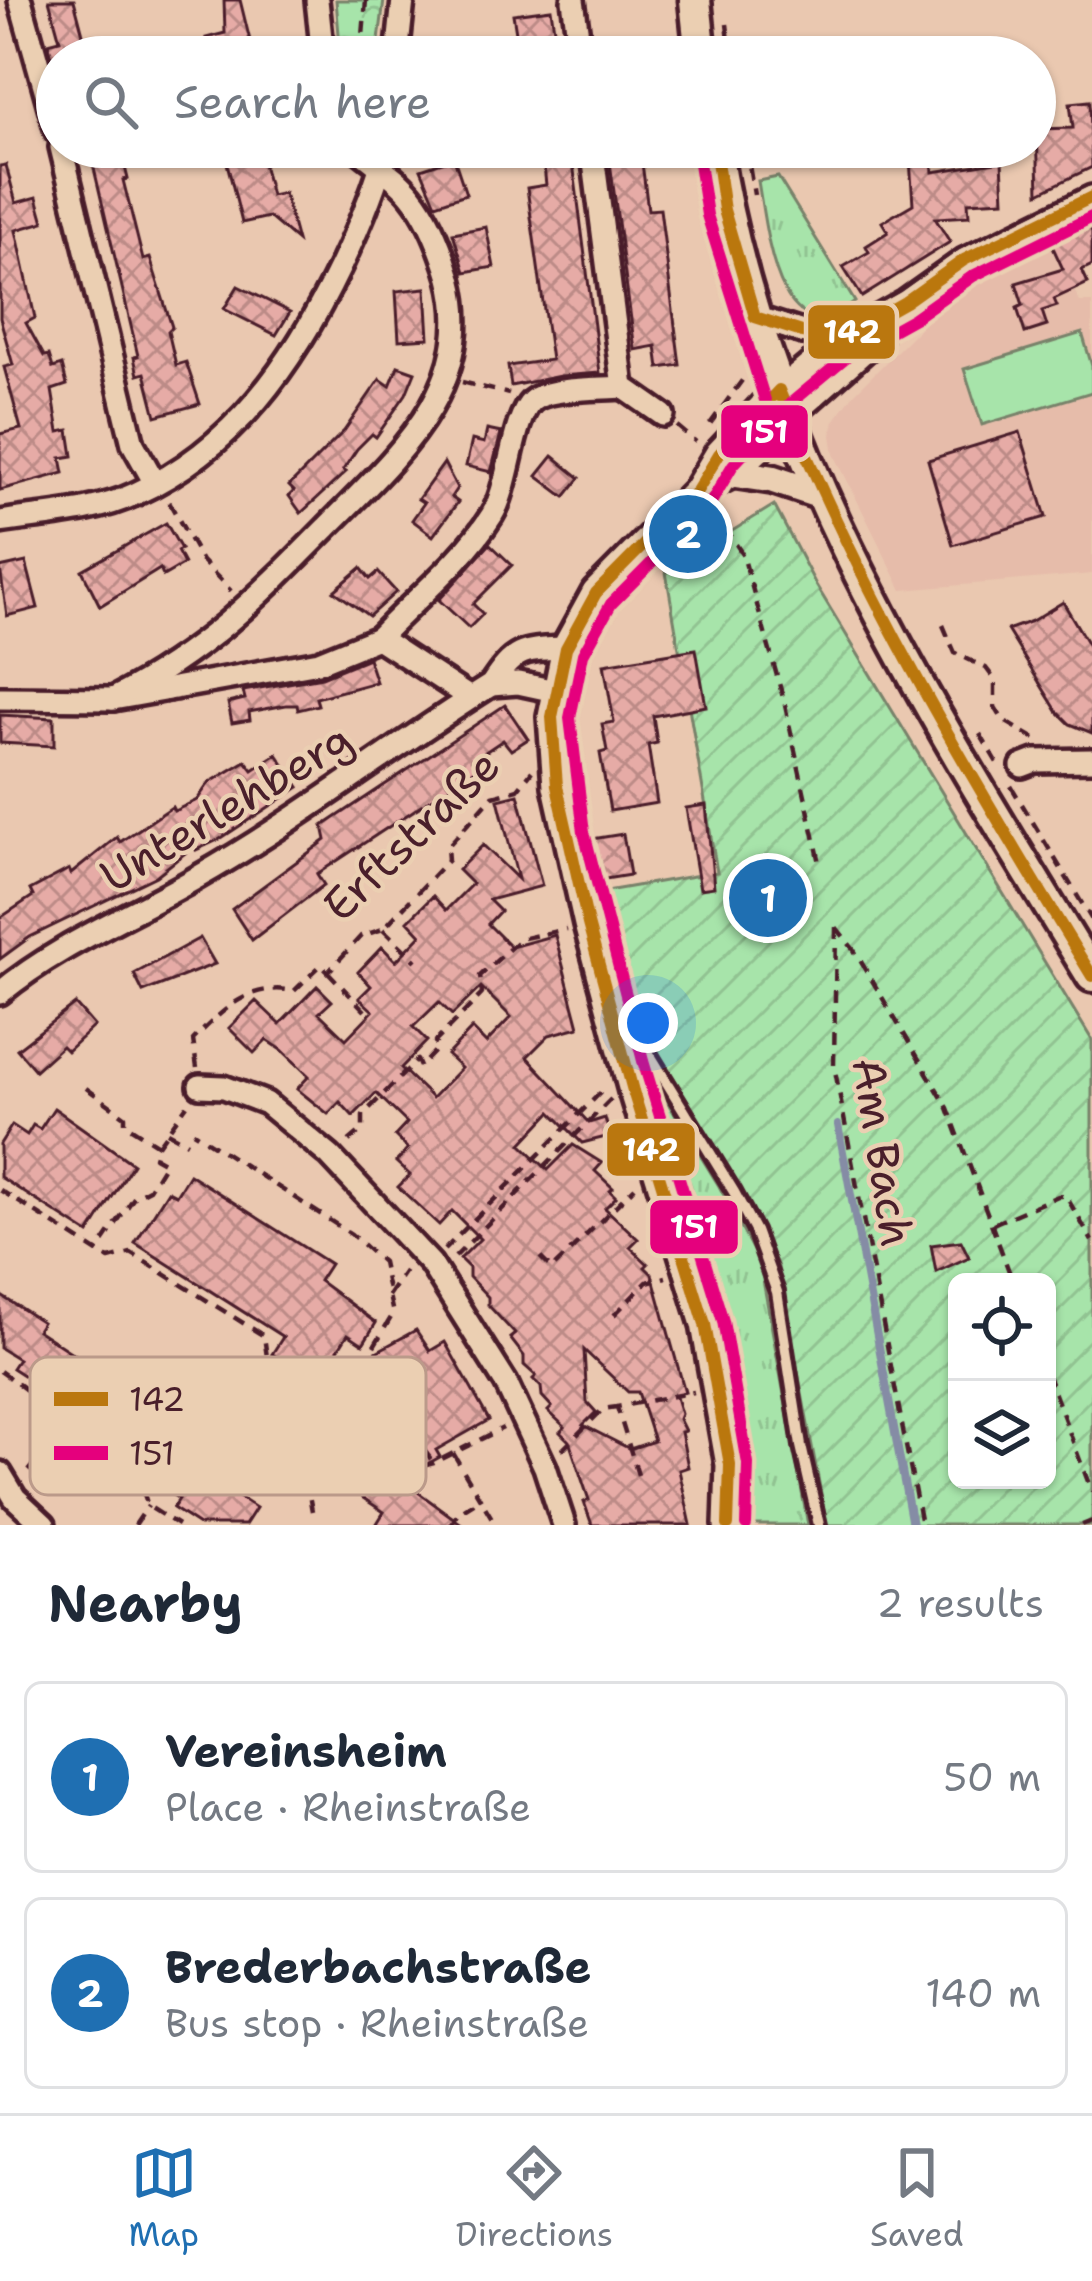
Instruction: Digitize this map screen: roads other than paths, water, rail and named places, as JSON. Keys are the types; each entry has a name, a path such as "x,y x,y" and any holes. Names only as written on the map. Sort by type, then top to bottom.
{"main road":[{"path":"695,0 699,36"},
{"path":"718,168 724,210 755,317 820,495 896,645 1092,976"}],"street":[{"path":"20,0 36,57"},
{"path":"317,0 321,36"},
{"path":"399,36 403,0"},
{"path":"573,0 577,36"},
{"path":"66,168 133,444 155,484"},
{"path":"0,522 132,496 186,467 270,388 310,329 379,168"},
{"path":"112,699 158,675 249,607 394,459 430,409 455,355 455,299 443,254 392,168"},
{"path":"595,168 623,387"},
{"path":"697,491 732,473 841,338 905,302 964,260 1092,197"},
{"path":"728,1525 730,1465 705,1324 629,1079 566,835 554,754 555,692 566,648 596,593 697,491 719,454 872,345 905,302"},
{"path":"755,317 841,338"},
{"path":"0,698 112,699 320,662 378,638 495,512 522,417 532,401 549,393 623,387 663,415"},
{"path":"732,473 772,479 820,495"},
{"path":"378,638 470,698"},
{"name":"Unterlehberg","path":"0,993 81,940 199,877 270,832 491,685 508,659 532,649 566,648"},
{"path":"491,685 518,683 555,692"},
{"path":"1029,763 1092,760"},
{"path":"200,1086 224,1087 266,1103 330,1156 429,1263 524,1418 564,1525"},
{"path":"0,1473 15,1498 44,1525"}],"lane":[{"path":"613,1015 642,1042 754,1231 777,1292 801,1446 819,1525"}],"waterway":[{"path":"838,1125 912,1525"}],"place":[{"name":"Brederbachstraße","path":"688,534"},
{"name":"Vereinsheim","path":"768,898"}]}
